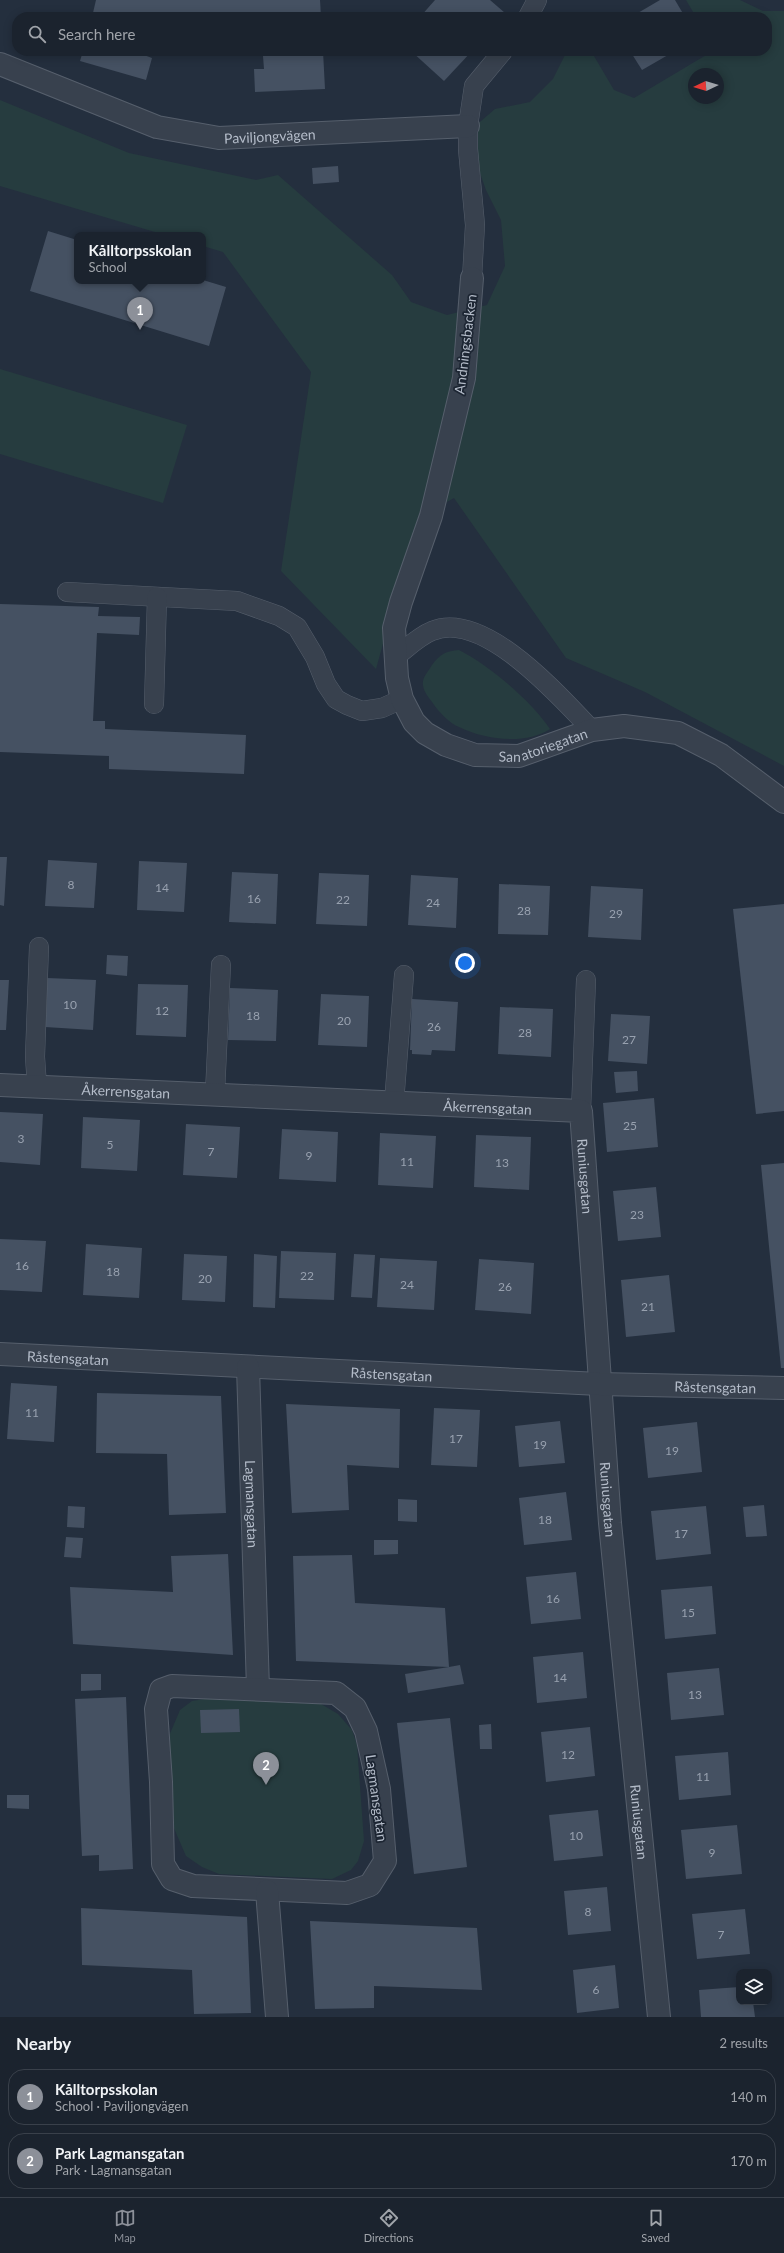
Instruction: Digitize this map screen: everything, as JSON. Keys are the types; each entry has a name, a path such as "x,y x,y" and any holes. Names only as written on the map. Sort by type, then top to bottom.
{"street":[{"name":"Paviljongvägen","path":"0,64 157,127 219,138 468,126"},
{"name":"Andningsbacken","path":"401,602 431,516 462,385 472,278"},
{"name":"Sanatoriegatan","path":"401,602 394,628 394,657 396,678 402,699 414,722 425,734 446,745 475,755 519,756 592,730 624,726 678,734 721,755 784,802"},
{"name":"Åkerrensgatan","path":"0,1085 215,1093 581,1111"},
{"name":"Runiusgatan","path":"581,1111 599,1384 621,1646 659,2017"},
{"name":"Råstensgatan","path":"0,1354 599,1384 784,1388"},
{"name":"Lagmansgatan","path":"248,1367 258,1689"},
{"name":"Lagmansgatan","path":"172,1686 258,1689 336,1693 355,1708 366,1731 379,1789 385,1861 370,1885 347,1893 268,1891 194,1886 172,1879 163,1864 162,1782 156,1709 160,1690 172,1686"},
{"path":"268,1891 277,2017"}],"lane":[{"path":"531,12 537,0"},
{"path":"468,126 474,86 499,56"},
{"name":"Andningsbacken","path":"468,126 468,149 475,225 472,278"},
{"path":"67,592 237,601 280,616 297,627 315,657 326,684 336,698 362,711 382,708 402,699"},
{"path":"154,704 157,597"},
{"path":"394,657 432,631 454,627 483,635 521,662 592,730"},
{"path":"38,1086 35,1057 39,947"},
{"path":"215,1093 221,965"},
{"path":"394,1103 404,975"},
{"name":"Runiusgatan","path":"581,1111 586,980"}],"green space":[{"path":"686,0 740,0 763,11 784,11 784,766 645,692 566,658 454,498 418,518 376,669 281,571 311,372 223,252 206,247 206,232 155,232 0,186 0,100 129,153 256,180 278,175 392,275 411,302 447,315 487,305 505,266 501,220 486,190 475,159 474,127 495,109 530,102 553,79 564,56 594,56 614,90 634,98 705,56 772,56 772,12 693,12"},
{"path":"0,369 187,425 163,503 0,454"},
{"path":"459,650 496,674 509,685 532,707 550,729 540,734 518,739 493,738 469,731 448,720 437,709 427,695 423,687 423,681 425,675 438,658 447,652"},
{"path":"209,1698 321,1704 338,1714 352,1730 357,1745 364,1841 358,1861 351,1870 332,1879 219,1874 202,1867 186,1856 173,1826 169,1736 180,1710 192,1701"}],"building":[{"path":"96,0 320,0 321,12 93,12"},
{"path":"435,0 490,0 504,12 424,12"},
{"path":"660,0 675,0 682,12 640,12"},
{"path":"82,56 147,56 152,58 146,80 80,61"},
{"path":"263,56 323,56 325,89 255,92 254,69 264,69"},
{"path":"416,56 467,56 444,81"},
{"path":"633,56 666,56 642,70"},
{"path":"338,166 339,182 313,184 312,168"},
{"path":"48,231 74,239 74,284 206,284 206,281 226,287 209,346 30,291"},
{"path":"0,604 99,607 98,616 140,617 139,635 97,633 93,721 105,721 105,729 246,735 244,774 109,769 109,756 0,752"},
{"path":"0,857 7,857 4,906 0,905"},
{"path":"48,860 97,863 94,908 45,906"},
{"path":"139,861 187,863 184,912 137,910"},
{"path":"232,872 278,874 276,924 229,922"},
{"path":"319,873 369,875 367,926 316,924"},
{"path":"411,875 458,878 456,928 408,925"},
{"path":"499,884 550,886 548,935 498,934"},
{"path":"591,886 643,889 641,940 588,937"},
{"path":"784,904 784,1111 756,1114 733,909"},
{"path":"107,955 128,956 127,976 106,974"},
{"path":"47,978 96,980 93,1030 45,1027"},
{"path":"0,980 9,980 6,1030 0,1030"},
{"path":"138,984 188,985 186,1037 136,1035"},
{"path":"230,988 278,990 276,1041 228,1040"},
{"path":"321,994 369,996 367,1047 318,1045"},
{"path":"412,999 458,1002 455,1051 432,1050 431,1055 412,1054 412,1050 410,1050"},
{"path":"500,1007 553,1009 551,1057 498,1054"},
{"path":"611,1014 650,1016 647,1064 608,1061"},
{"path":"637,1071 638,1091 616,1093 614,1072"},
{"path":"654,1098 658,1147 607,1152 603,1103"},
{"path":"0,1112 43,1114 40,1165 0,1162"},
{"path":"83,1117 140,1120 137,1171 81,1168"},
{"path":"186,1124 240,1127 237,1178 183,1175"},
{"path":"282,1129 338,1132 336,1182 279,1179"},
{"path":"380,1133 436,1136 433,1188 378,1185"},
{"path":"476,1135 531,1137 529,1190 474,1187"},
{"path":"784,1163 784,1368 781,1368 761,1165"},
{"path":"656,1187 661,1237 618,1241 613,1191"},
{"path":"0,1239 46,1241 42,1292 0,1290"},
{"path":"86,1244 142,1248 139,1298 83,1295"},
{"path":"281,1251 336,1253 334,1300 279,1298"},
{"path":"184,1254 227,1256 225,1302 182,1300"},
{"path":"254,1254 277,1256 275,1308 253,1307"},
{"path":"354,1254 375,1255 372,1298 351,1297"},
{"path":"380,1258 437,1261 434,1310 377,1307"},
{"path":"479,1259 534,1263 531,1314 475,1310"},
{"path":"669,1275 675,1332 626,1337 621,1280"},
{"path":"11,1383 57,1386 54,1442 7,1439"},
{"path":"97,1393 221,1396 226,1513 169,1515 167,1454 96,1453"},
{"path":"286,1404 400,1409 399,1468 347,1465 349,1510 292,1513"},
{"path":"434,1408 480,1410 477,1467 431,1465"},
{"path":"560,1421 565,1463 519,1467 515,1426"},
{"path":"697,1422 702,1472 648,1478 643,1428"},
{"path":"566,1492 572,1540 524,1545 519,1498"},
{"path":"398,1499 417,1500 417,1522 398,1521"},
{"path":"764,1505 767,1536 746,1537 743,1507"},
{"path":"68,1506 85,1507 84,1528 67,1527"},
{"path":"706,1506 711,1554 656,1560 651,1511"},
{"path":"66,1537 83,1538 81,1558 64,1557"},
{"path":"374,1540 398,1540 398,1554 374,1555"},
{"path":"228,1554 233,1655 73,1644 70,1587 173,1592 171,1556"},
{"path":"352,1555 355,1603 445,1608 449,1667 296,1661 293,1556"},
{"path":"576,1572 581,1619 531,1624 526,1577"},
{"path":"712,1586 716,1634 665,1639 661,1590"},
{"path":"583,1652 587,1698 537,1703 533,1657"},
{"path":"460,1665 464,1684 408,1693 405,1674"},
{"path":"719,1668 724,1715 671,1720 667,1673"},
{"path":"81,1674 101,1674 101,1690 81,1691"},
{"path":"126,1697 133,1869 99,1871 99,1855 82,1856 75,1699"},
{"path":"239,1709 240,1732 201,1733 200,1710"},
{"path":"450,1718 467,1867 414,1874 397,1723"},
{"path":"491,1724 492,1749 480,1749 479,1725"},
{"path":"590,1727 595,1776 546,1782 541,1732"},
{"path":"728,1752 731,1795 679,1800 675,1756"},
{"path":"7,1795 29,1795 29,1809 7,1808"},
{"path":"598,1810 603,1856 554,1861 549,1815"},
{"path":"737,1825 742,1874 686,1879 681,1830"},
{"path":"607,1887 611,1931 568,1935 564,1891"},
{"path":"81,1908 247,1917 251,2013 194,2014 192,1970 82,1965"},
{"path":"745,1909 750,1954 697,1959 692,1914"},
{"path":"310,1921 477,1928 482,1990 374,1986 374,2008 315,2009"},
{"path":"615,1965 619,2008 577,2013 573,1970"},
{"path":"736,1987 736,2005 753,2005 755,2017 701,2017 699,1990"}],"place":[{"name":"Kålltorpsskolan","path":"140,330"},
{"name":"Park Lagmansgatan","path":"266,1785"}]}
